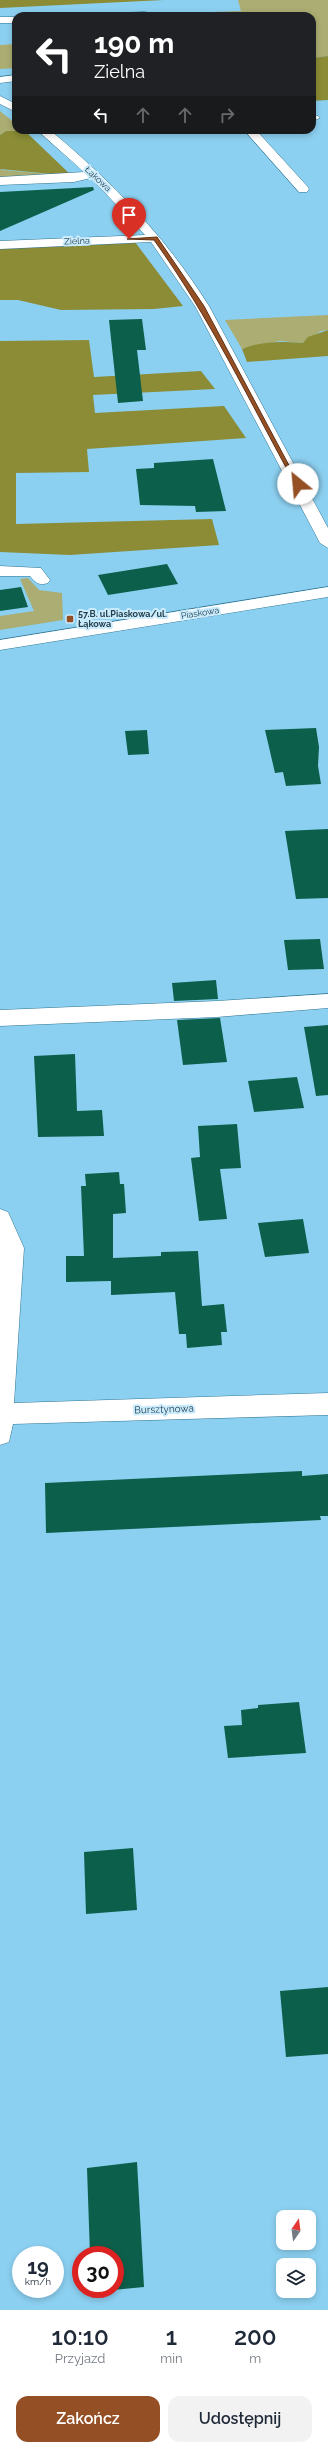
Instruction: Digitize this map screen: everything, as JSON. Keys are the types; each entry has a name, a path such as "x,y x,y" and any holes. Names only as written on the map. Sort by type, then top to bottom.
{"street":[{"path":"0,20 12,20"},
{"path":"0,80 12,78"},
{"path":"0,98 12,106"},
{"name":"Łąkowa","path":"47,134 94,174 139,218 155,238 199,301 328,543"},
{"path":"254,134 302,189"},
{"path":"0,181 74,178 94,174"},
{"name":"Zielna","path":"0,245 155,238"},
{"path":"0,571 35,571 42,580"},
{"name":"Piaskowa","path":"0,645 328,592"},
{"path":"0,1018 217,1009 328,1001"},
{"path":"0,1218 13,1248 0,1421"},
{"name":"Bursztynowa","path":"0,1421 328,1404"}],"green space":[{"path":"238,0 328,0 328,56 316,58 316,12 213,12 241,11"},
{"path":"12,44 12,68 0,69 0,45"},
{"path":"0,111 12,121 12,131 6,131 0,135"},
{"path":"0,169 3,170 72,176 0,178"},
{"path":"328,315 328,330 321,331 303,343 280,341 242,349 225,320"},
{"path":"28,578 39,590 62,593 63,620 0,630 0,616 34,611 20,579"}],"shaded area":[{"path":"0,0 164,0 0,8"},
{"path":"328,56 328,100 316,101 316,58"},
{"path":"6,131 12,131 12,134 28,134 72,176 0,169 0,135"},
{"path":"135,242 183,306 154,309 61,310 18,300 0,300 0,248"},
{"path":"328,330 328,356 247,362 242,349 257,344 272,342 303,343 308,337"},
{"path":"89,340 94,377 201,371 215,389 93,395 95,413 224,406 246,438 87,449 89,472 16,473 16,524 212,519 219,545 70,555 0,552 0,341"}],"building":[{"path":"93,187 94,190 0,231 0,192"},
{"path":"142,319 146,350 137,350 143,401 118,403 109,320"},
{"path":"213,459 226,511 196,512 195,506 140,505 136,469 154,468 154,463"},
{"path":"167,564 178,584 108,595 98,575"},
{"path":"21,587 28,607 0,611 0,590"},
{"path":"316,728 319,747 318,766 321,784 286,786 283,772 275,773 265,730"},
{"path":"147,730 149,754 128,755 125,731"},
{"path":"328,829 328,898 296,899 285,831"},
{"path":"320,939 324,969 288,970 284,940"},
{"path":"216,980 218,999 174,1001 172,983"},
{"path":"220,1018 227,1062 183,1065 177,1020"},
{"path":"328,1025 328,1095 316,1096 304,1027"},
{"path":"75,1054 77,1111 102,1110 104,1136 38,1137 34,1056"},
{"path":"297,1077 304,1108 254,1112 248,1081"},
{"path":"237,1124 241,1168 220,1169 227,1219 199,1221 191,1158 200,1157 198,1126"},
{"path":"119,1172 120,1184 124,1184 126,1213 113,1214 113,1258 161,1256 161,1252 198,1251 202,1306 224,1304 227,1332 221,1332 222,1345 187,1348 186,1334 179,1334 175,1292 111,1295 111,1281 66,1282 66,1256 84,1256 81,1186 86,1186 85,1174"},
{"path":"303,1219 309,1253 265,1257 258,1223"},
{"path":"302,1471 302,1476 328,1474 328,1516 320,1516 321,1520 46,1533 45,1483"},
{"path":"299,1702 306,1753 228,1758 224,1726 242,1725 241,1710 258,1708 258,1705"},
{"path":"133,1848 137,1910 86,1914 84,1852"},
{"path":"328,1987 328,2054 286,2057 280,1991"},
{"path":"137,2162 144,2287 124,2289 124,2246 90,2246 87,2168"}],"place":[{"name":"57.B. ul.Piaskowa/ul. Łąkowa","path":"70,619"}],"route":[{"path":"129,239 155,238 178,269 202,306 298,484"}]}
